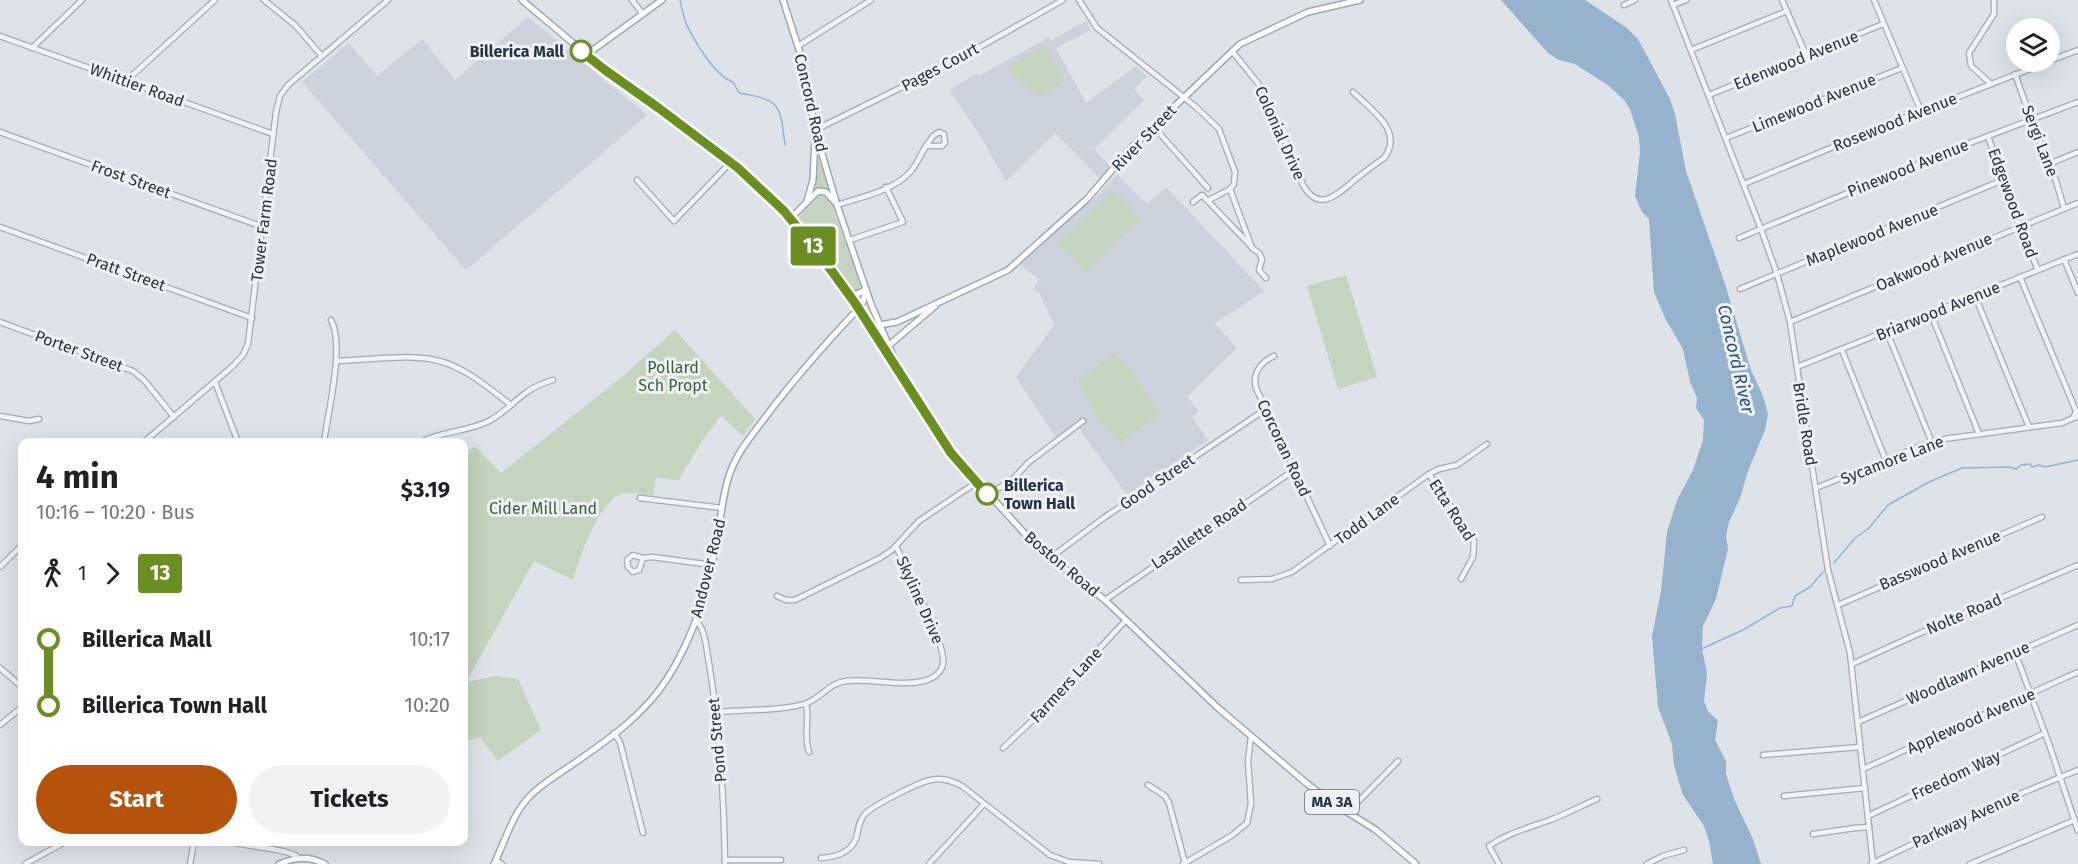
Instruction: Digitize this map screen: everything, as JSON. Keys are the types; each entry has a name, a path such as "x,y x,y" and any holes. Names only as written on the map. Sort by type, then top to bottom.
{"main road":[{"name":"Boston Road","path":"522,0 586,55 761,188 823,259 886,347 901,376 951,453 1038,548 1105,600 1217,707 1316,791 1392,842 1416,864"},
{"path":"586,55 662,0"},
{"name":"Concord Road","path":"783,0 798,46 815,130 837,206 886,347"},
{"name":"River Street","path":"879,325 897,322 1008,270 1087,199 1153,126 1232,51 1249,39 1308,12 1360,0"},
{"path":"807,201 813,180 815,130"},
{"path":"790,219 818,191 824,190 837,206"},
{"path":"847,293 857,294 866,289"},
{"path":"858,309 864,302 866,289"},
{"name":"River Street","path":"886,347 942,300"},
{"name":"Andover Road","path":"495,862 516,816 529,796 614,733 648,705 658,692 674,666 701,610 730,471 745,444 816,353 858,309"},
{"path":"279,864 299,858 310,858 325,864"}],"street":[{"path":"32,48 82,0"},
{"path":"126,81 215,0"},
{"path":"264,0 295,25 321,55"},
{"name":"Tower Farm Road","path":"149,438 215,382 243,355 248,344 273,134 278,103 284,90 321,55 388,0"},
{"path":"632,0 643,14"},
{"path":"798,46 872,0"},
{"name":"Pages Court","path":"815,130 953,62 1063,0"},
{"path":"1079,0 1097,28 1218,129 1235,172 1234,184 1230,189 1209,200"},
{"path":"1624,5 1635,0"},
{"path":"1672,2 1686,0"},
{"path":"1782,0 1806,55"},
{"path":"1874,0 1921,111"},
{"path":"1990,83 1971,66 1969,53 1994,14 1994,0"},
{"name":"Bridle Road","path":"1672,2 1778,274 1790,322 1828,570 1852,664 1872,864"},
{"path":"1691,50 1787,11"},
{"name":"Edenwood Avenue","path":"1708,95 1883,24"},
{"name":"Whittier Road","path":"0,36 273,134"},
{"name":"Rosewood Avenue","path":"2060,57 2078,50"},
{"name":"Colonial Drive","path":"1232,51 1265,92 1303,185 1308,193 1324,200 1336,196 1389,151 1391,138 1387,127 1353,92"},
{"name":"Limewood Avenue","path":"1726,138 1902,68"},
{"name":"Rosewood Avenue","path":"1744,184 2020,72"},
{"name":"Sergi Lane","path":"2015,74 2064,208"},
{"name":"Pinewood Avenue","path":"1739,238 1988,136 2078,102"},
{"path":"1153,126 1208,188"},
{"name":"Frost Street","path":"0,132 263,227"},
{"name":"Edgewood Road","path":"1988,136 2038,270"},
{"path":"837,206 897,182 912,170 926,146"},
{"path":"2049,164 2078,152"},
{"path":"637,180 674,221 730,163"},
{"name":"Maplewood Avenue","path":"1740,289 2003,180"},
{"path":"850,240 903,222 886,188"},
{"path":"1230,189 1252,248"},
{"path":"1193,202 1202,195 1209,200 1259,253 1262,259 1259,270 1266,278"},
{"name":"Oakwood Avenue","path":"1790,322 2078,203"},
{"path":"1231,224 1241,218"},
{"name":"Pratt Street","path":"0,227 252,318"},
{"name":"Briarwood Avenue","path":"1797,368 2078,254"},
{"path":"2064,259 2078,292"},
{"path":"2020,277 2076,411 2076,417"},
{"path":"1975,296 2029,427"},
{"path":"1931,314 1979,434"},
{"path":"325,438 336,361 337,338 331,320"},
{"name":"Porter Street","path":"0,322 133,371 144,380 174,417"},
{"path":"1887,332 1932,443"},
{"path":"1842,350 1887,461"},
{"name":"Corcoran Road","path":"1274,356 1258,367 1254,380 1256,388 1330,546"},
{"path":"336,361 421,358 436,360 452,365 511,405"},
{"path":"430,438 483,424 538,385 553,380"},
{"path":"215,382 236,438"},
{"name":"Good Street","path":"1050,558 1112,512 1266,409"},
{"path":"0,417 29,421 39,419"},
{"name":"Sycamore Lane","path":"1816,488 1944,439 2062,423 2076,417"},
{"path":"988,494 1010,482 1029,462 1083,421"},
{"name":"Todd Lane","path":"1241,580 1268,580 1284,576 1330,546 1429,474 1438,469 1457,465 1488,444"},
{"name":"Lasallette Road","path":"1105,600 1294,470"},
{"name":"Etta Road","path":"1429,474 1473,539 1475,549 1473,557 1461,579"},
{"path":"777,596 786,600 795,600 880,558 896,546 919,521 977,482"},
{"path":"640,498 722,508"},
{"name":"Basswood Avenue","path":"1838,604 2042,517"},
{"name":"Skyline Drive","path":"716,712 806,704 832,686 844,681 916,682 933,678 942,668 944,657 941,643 896,546"},
{"path":"0,567 18,549"},
{"path":"643,558 712,565"},
{"name":"Nolte Road","path":"1852,664 2078,565"},
{"name":"Pond Street","path":"696,620 704,632 716,712 725,862"},
{"name":"Farmers Lane","path":"1003,748 1035,718 1126,620"},
{"name":"Woodlawn Avenue","path":"1858,722 2078,625"},
{"path":"2015,652 2078,831"},
{"path":"0,668 18,684"},
{"name":"Applewood Avenue","path":"1863,769 2078,672"},
{"path":"806,704 808,711 806,742 809,752"},
{"path":"0,724 18,710"},
{"path":"614,733 620,742 643,833"},
{"name":"Freedom Way","path":"1868,816 2045,734"},
{"path":"1148,785 1165,796 1169,803 1184,863 1238,832 1249,819 1251,804 1248,772 1251,736"},
{"path":"1763,755 1860,747"},
{"path":"1348,812 1398,761"},
{"name":"Parkway Avenue","path":"1872,864 2005,800 2078,770"},
{"path":"821,858 833,857 848,850 855,842 860,820 870,809 924,782 949,780 962,786 1046,852 1069,862 1099,864"},
{"path":"1784,796 1865,788"},
{"path":"1499,864 1489,846 1513,832 1550,820 1597,799"},
{"path":"929,864 984,804"},
{"path":"1970,864 2075,820"},
{"path":"1813,834 1869,827"},
{"path":"25,864 57,846"},
{"path":"190,864 193,846"},
{"path":"247,846 291,852 299,858"},
{"path":"1647,864 1663,856 1684,850"},
{"path":"1052,864 1057,858"},
{"path":"725,862 781,860"},
{"path":"495,862 502,864"}],"shaded area":[{"name":"Billerica Mall","path":"528,17 647,115 466,270 302,82 349,43 377,76 422,39 455,80"},
{"path":"1086,21 1091,30 1056,48 1086,103 1136,66 1147,76 1134,89 1144,100 1094,149 1110,166 1100,179 1055,133 1006,181 978,132 949,90 1049,37 1051,40"},
{"path":"1117,174 1147,204 1166,187 1264,291 1214,324 1237,348 1187,397 1199,411 1192,417 1208,440 1127,495 1076,424 1056,437 1016,377 1054,325 1039,292 1033,290 1039,279 1020,265 1099,194"}],"green space":[{"path":"1045,45 1065,82 1040,96 1034,94 1006,67"},
{"path":"819,154 835,213 860,283 859,289 854,291 850,289 798,219 815,196"},
{"path":"1111,191 1116,192 1139,220 1087,270 1083,269 1060,246 1059,241"},
{"path":"1346,275 1377,377 1338,389 1307,286"},
{"name":"Cider Mill Land","path":"675,330 755,419 743,436 721,416 702,441 679,480 656,478 653,496 625,493 616,497 599,516 573,580 534,561 468,678 468,451 475,446 501,473 623,376"},
{"path":"1114,354 1139,382 1157,415 1121,442 1095,414 1078,379"},
{"name":"Cider Mill Land","path":"495,676 518,679 541,730 498,761 480,737 468,740 468,682"}],"water":[{"name":"Concord River","path":"1501,0 1585,0 1627,28 1638,39 1670,99 1686,171 1725,284 1751,370 1763,396 1768,414 1765,430 1729,522 1726,536 1728,549 1716,599 1703,626 1702,649 1707,673 1704,701 1708,711 1718,721 1715,740 1726,761 1726,774 1734,799 1753,839 1761,864 1713,864 1704,826 1683,795 1674,766 1672,744 1658,707 1652,636 1661,591 1667,532 1677,500 1693,470 1703,440 1704,420 1696,408 1697,398 1690,382 1683,349 1665,318 1654,292 1649,219 1642,212 1635,196 1640,152 1639,137 1630,109 1624,100 1609,86 1575,64 1559,60 1548,53"}],"waterway":[{"path":"680,0 684,18 690,30 719,73 733,82 739,93 763,98 776,106 782,121 785,145"},
{"path":"1834,563 1888,505 1929,482 1962,468 2010,467 2016,469 2021,465 2045,467 2078,460"},
{"path":"1701,649 1743,630 1780,608 1792,606 1795,596 1810,587 1823,572"}],"bus line":[{"name":"13","path":"581,51 738,168 784,211 855,303 951,453 987,494"}],"place":[{"name":"Billerica Mall","path":"581,51"},
{"name":"Billerica Town Hall","path":"987,494"}],"park label":[{"name":"Pollard Sch Propt","path":"673,376"}]}
